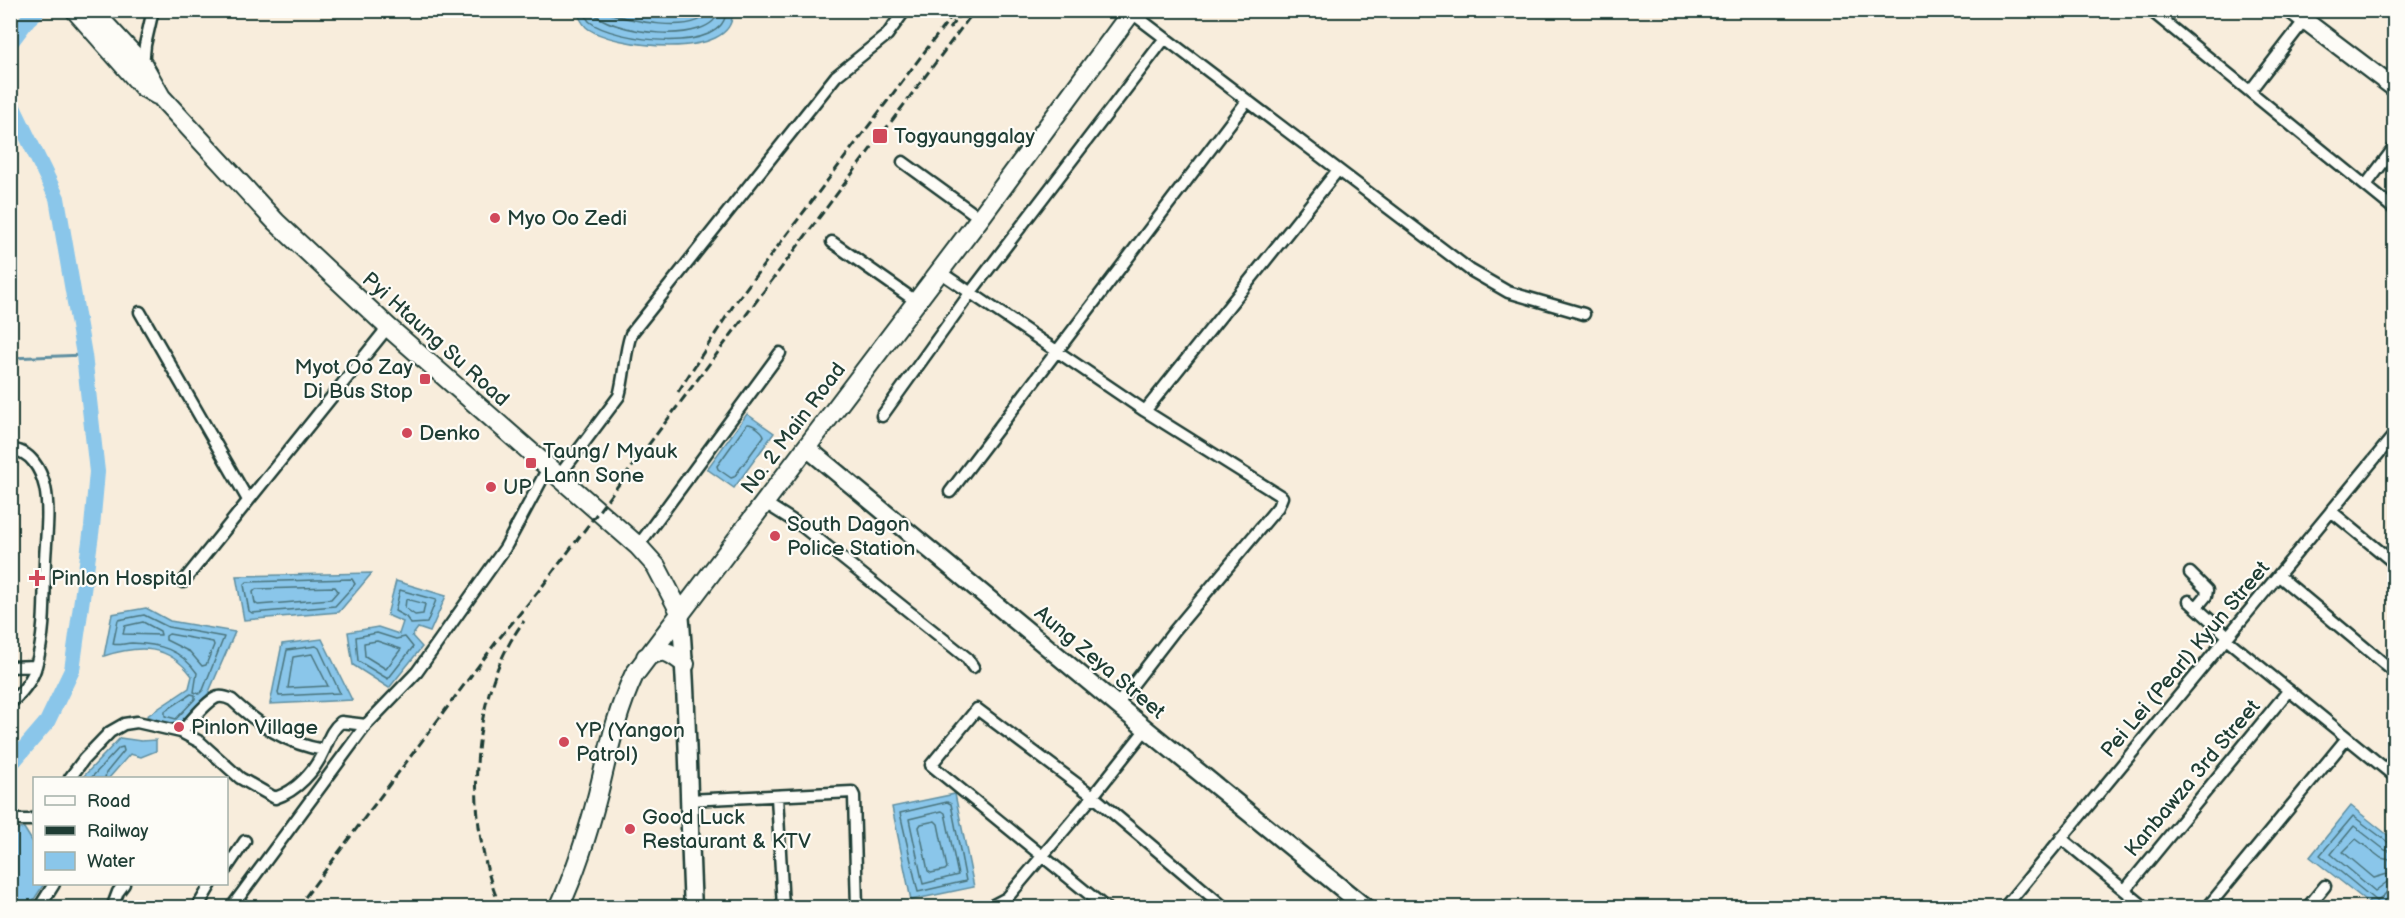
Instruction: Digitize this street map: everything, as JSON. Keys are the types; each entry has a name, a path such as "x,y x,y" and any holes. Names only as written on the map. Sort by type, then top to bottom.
{"main road":[{"name":"Pyi Htaung Su Road","path":"82,12 143,65 161,97 276,222 387,327 638,546 656,566 680,612"},
{"name":"Pyi Htaung Su Road","path":"82,12 143,87 161,97"},
{"name":"No. 2 Main Road","path":"560,908 574,876 597,797 616,719 626,691 646,657 940,272 1132,12"},
{"path":"646,657 660,651 668,651 685,664"}],"street":[{"path":"143,65 153,10"},
{"path":"231,908 366,725 417,672 505,548 554,472 619,396 631,334 836,76 887,35 906,10"},
{"path":"2150,10 2394,209"},
{"path":"1132,12 1470,270 1508,292 1584,314"},
{"path":"2250,91 2298,16 2394,88"},
{"path":"882,416 971,292 1165,38"},
{"path":"950,492 1247,101"},
{"path":"2366,185 2394,148"},
{"path":"903,162 980,218"},
{"path":"1145,411 1338,170"},
{"path":"832,242 917,302"},
{"path":"940,272 1145,411 1281,497 1282,501 1175,630 1117,705"},
{"path":"140,312 248,500"},
{"path":"183,582 387,327"},
{"path":"638,546 780,353"},
{"name":"Pei Lei (Pearl) Kyun Street","path":"2007,904 2394,435"},
{"name":"Aung Zeya Street","path":"807,448 1366,908"},
{"path":"10,450 27,455 38,466 45,488 47,520 42,621 36,666 26,689 14,700 10,700"},
{"path":"765,503 803,527 967,658 973,667"},
{"path":"2331,511 2394,561"},
{"path":"2190,573 2207,590 2206,596 2193,604 2227,638 2394,776"},
{"path":"2279,576 2394,672"},
{"path":"680,612 685,664 693,908"},
{"path":"10,667 36,666"},
{"name":"Kanbawza 3rd Street","path":"2124,890 2289,690"},
{"path":"181,732 210,701 218,697 225,697 278,735 324,750"},
{"path":"1101,906 933,768 931,763 977,709 1093,796 1225,908"},
{"path":"71,777 101,740 124,724 144,723 181,732 200,742 240,778 275,798 289,794 301,782 324,750 332,729 340,722 366,725"},
{"path":"988,908 1007,898 1146,729"},
{"path":"2207,908 2347,738"},
{"path":"688,800 852,792 854,796 857,908"},
{"path":"777,796 783,908"},
{"path":"10,820 33,820"},
{"path":"2061,838 2146,908"},
{"path":"228,866 245,841"},
{"path":"39,908 53,885"},
{"path":"112,908 123,885"},
{"path":"196,908 211,885"},
{"path":"2307,908 2325,886"},
{"path":"2007,904 2020,908"}],"water":[{"path":"577,11 732,11 728,27 715,38 695,44 670,46 620,41 599,34 586,27"},
{"path":"747,414 774,433 734,488 707,469"},
{"path":"372,573 339,612 244,620 236,576"},
{"path":"396,581 446,596 430,632 418,628 412,636 422,647 389,688 353,665 348,632 378,627 399,634 403,622 387,615"},
{"path":"146,608 170,621 235,632 208,694 176,727 147,716 189,688 192,676 183,666 173,658 152,650 129,650 104,656 112,614"},
{"path":"322,639 352,700 270,704 282,644"},
{"path":"120,738 141,741 156,740 156,751 141,757 130,754 110,777 83,777"},
{"path":"955,794 974,887 911,900 892,807"},
{"path":"2351,806 2394,840 2394,892 2382,907 2374,907 2310,857"},
{"path":"24,828 33,842 33,885 43,885 29,907 11,907 11,831"}],"waterway":[{"path":"10,43 28,19 38,10"},
{"path":"10,101 57,198 84,355 97,472 92,527 72,670 47,722 10,765"},
{"path":"10,358 84,355"}],"railway":[{"path":"949,29 963,10"},
{"path":"297,908 497,641 541,588 975,10"},
{"path":"678,392 735,303 950,18"},
{"path":"501,908 489,875 481,838 477,800 477,761 482,722 491,685 505,651 524,621"}],"place":[{"name":"Togyaunggalay","path":"880,136"},
{"name":"Myo Oo Zedi","path":"495,218"},
{"name":"Myot Oo Zay Di Bus Stop","path":"425,379"},
{"name":"Denko","path":"407,433"},
{"name":"Taung/ Myauk Lann Sone","path":"531,463"},
{"name":"UP","path":"491,487"},
{"name":"South Dagon Police Station","path":"775,536"},
{"name":"Pinlon Hospital","path":"37,578"},
{"name":"Pinlon Village","path":"179,727"},
{"name":"YP (Yangon Patrol)","path":"564,742"},
{"name":"Good Luck Restaurant & KTV","path":"630,829"}]}
